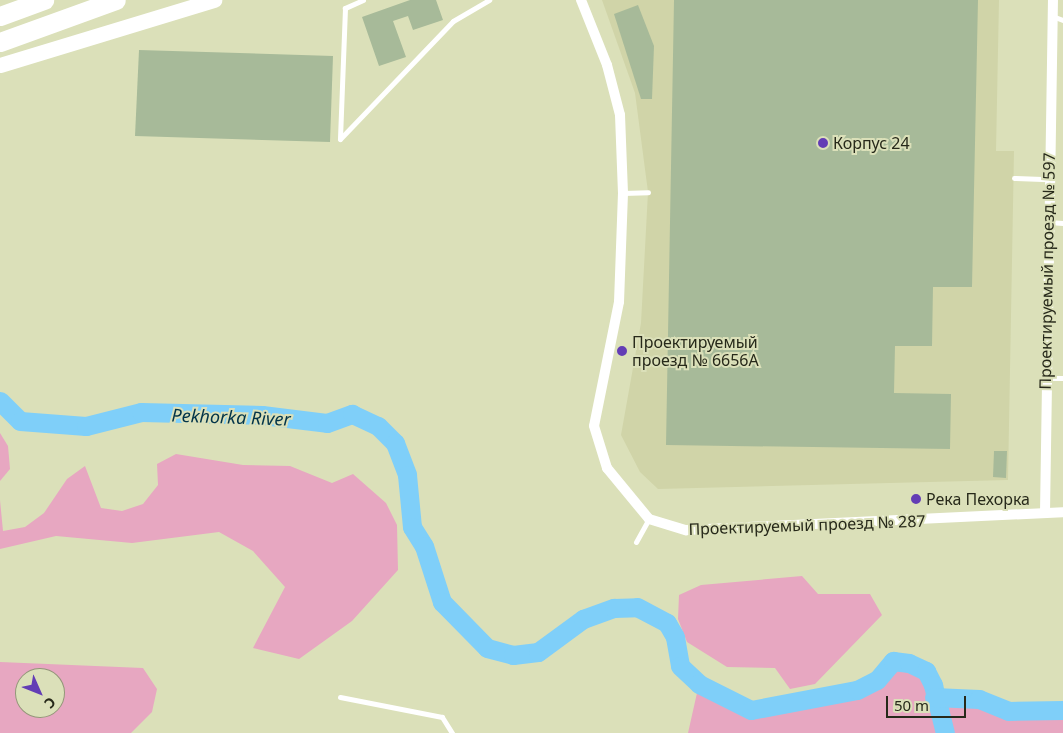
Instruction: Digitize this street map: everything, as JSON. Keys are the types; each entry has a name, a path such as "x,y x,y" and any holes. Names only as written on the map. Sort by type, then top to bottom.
{"highway":[{"path":"0,16 44,0"},
{"path":"0,42 116,0"}],"street":[{"path":"0,65 214,0"},
{"path":"581,0 607,66 620,114 622,193 620,302 594,426 607,468 649,519"},
{"name":"Проектируемый проезд № 597","path":"1046,513 1044,378 1053,0"},
{"name":"Проектируемый проезд № 287","path":"649,519 696,529 1063,512"}],"lane":[{"path":"363,0 346,8 340,139 453,22 489,0"},
{"path":"1052,16 1063,20"},
{"path":"1014,178 1048,179"},
{"path":"622,193 648,192"},
{"path":"1048,222 1063,223"},
{"path":"1044,378 1063,378"},
{"path":"636,542 649,519"},
{"path":"340,697 442,718 452,733"}],"shaded area":[{"name":"Корпус 24","path":"602,0 999,0 996,151 1014,151 1008,480 658,489 640,472 621,435 641,323 648,192 635,93"},
{"path":"0,433 8,446 10,469 0,481"},
{"path":"176,454 243,465 290,466 332,483 353,474 386,503 397,525 398,570 352,621 299,659 253,648 285,587 253,551 219,532 132,543 56,536 0,549 0,500 3,531 25,527 44,513 67,479 85,466 101,508 122,511 143,504 158,485 157,464"},
{"path":"802,576 818,594 870,594 882,615 815,684 790,689 775,668 727,667 687,642 678,619 679,595 701,585"},
{"path":"893,661 926,671 934,697 979,699 1008,711 1063,710 1063,733 688,733 699,684 751,710 857,690 877,680"},
{"path":"0,662 143,668 157,689 152,712 131,733 0,733"}],"building":[{"path":"410,0 436,0 443,20 413,30 408,16 393,21 406,57 379,66 362,17"},
{"name":"Корпус 24","path":"674,0 978,0 972,287 933,287 932,346 895,346 894,393 951,394 950,449 666,445"},
{"path":"638,5 654,46 652,99 641,99 614,14"},
{"path":"139,50 333,56 330,142 135,136"},
{"path":"994,451 1007,451 1006,478 993,477"}],"waterway":[{"name":"Pekhorka River","path":"0,401 20,421 86,426 141,412 262,415 327,423 352,414 378,426 395,443 407,475 412,527 424,546 442,602 487,648 513,655 538,652 583,619 614,608 637,607 667,623 675,637 680,666 699,684 751,710 857,690 877,680 893,661 909,663 926,671 933,685 945,733"},
{"path":"934,697 979,699 1008,711 1063,710"}],"place":[{"name":"Корпус 24","path":"823,143"},
{"name":"Проектируемый проезд № 6656А","path":"622,351"},
{"name":"Река Пехорка","path":"916,499"}]}
